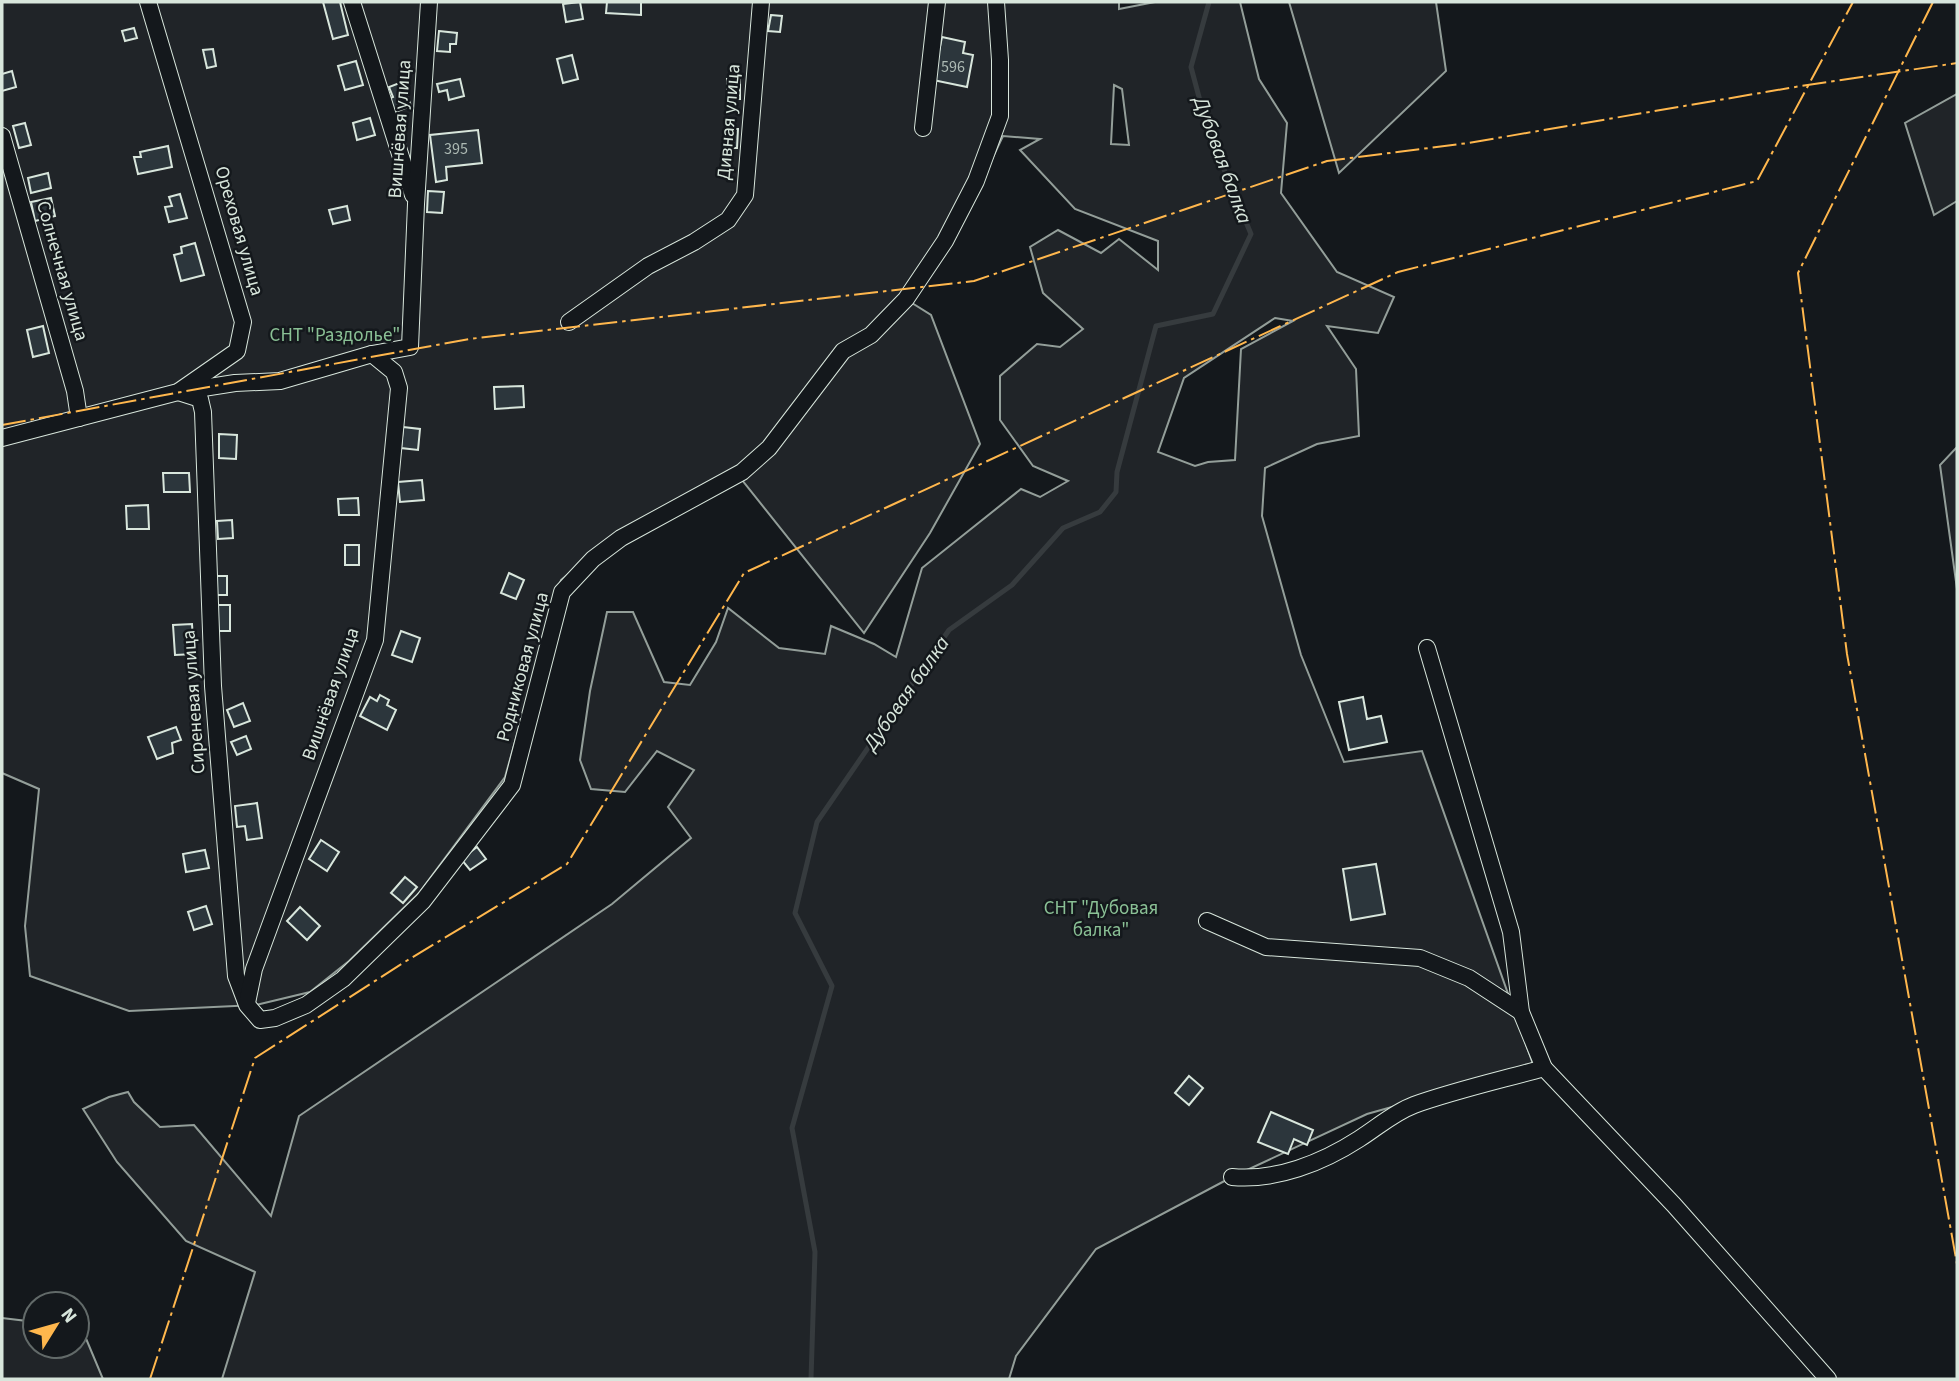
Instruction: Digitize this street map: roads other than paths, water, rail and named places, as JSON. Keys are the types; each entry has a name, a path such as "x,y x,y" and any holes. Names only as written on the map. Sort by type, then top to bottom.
{"street":[{"name":"Ореховая улица","path":"2,438 178,392 237,351 243,322 148,2"},
{"path":"352,2 415,204"},
{"name":"Вишнёвая улица","path":"178,392 235,383 280,381 372,354 410,347 415,204 429,2"},
{"name":"Дивная улица","path":"569,322 648,266 694,242 728,220 745,195 761,2"},
{"path":"923,128 937,2"},
{"name":"Родниковая улица","path":"260,1020 275,1018 306,1006 343,979 423,901 512,785 562,592 593,559 621,538 742,472 769,448 843,351 871,335 906,299 946,241 976,181 1000,116 996,2"},
{"name":"Солнечная улица","path":"2,136 75,391 79,418"},
{"name":"Вишнёвая улица","path":"247,1006 254,969 375,640 399,388 394,372 372,354"},
{"name":"Сиреневая улица","path":"178,392 200,398 203,412 213,686 236,976 247,1006 260,1020"},
{"path":"1427,648 1511,932 1521,1012 1545,1068 1674,1205 1828,1379"},
{"path":"1207,921 1266,947 1420,958 1469,978 1521,1012"},
{"path":"1232,1177 1252,1179 1287,1172 1329,1156 1391,1116 1414,1105 1545,1068"}],"waterway":[{"name":"Дубовая балка","path":"811,1379 815,1252 792,1128 832,986 795,913 817,822 949,630 1012,585 1063,528 1100,512 1116,492 1117,472 1156,326 1213,314 1251,234 1208,131 1191,67 1209,2"}],"park label":[{"name":"СНТ \"Раздолье\"","path":"335,335"},
{"name":"СНТ \"Дубовая балка\"","path":"1101,919"}]}
